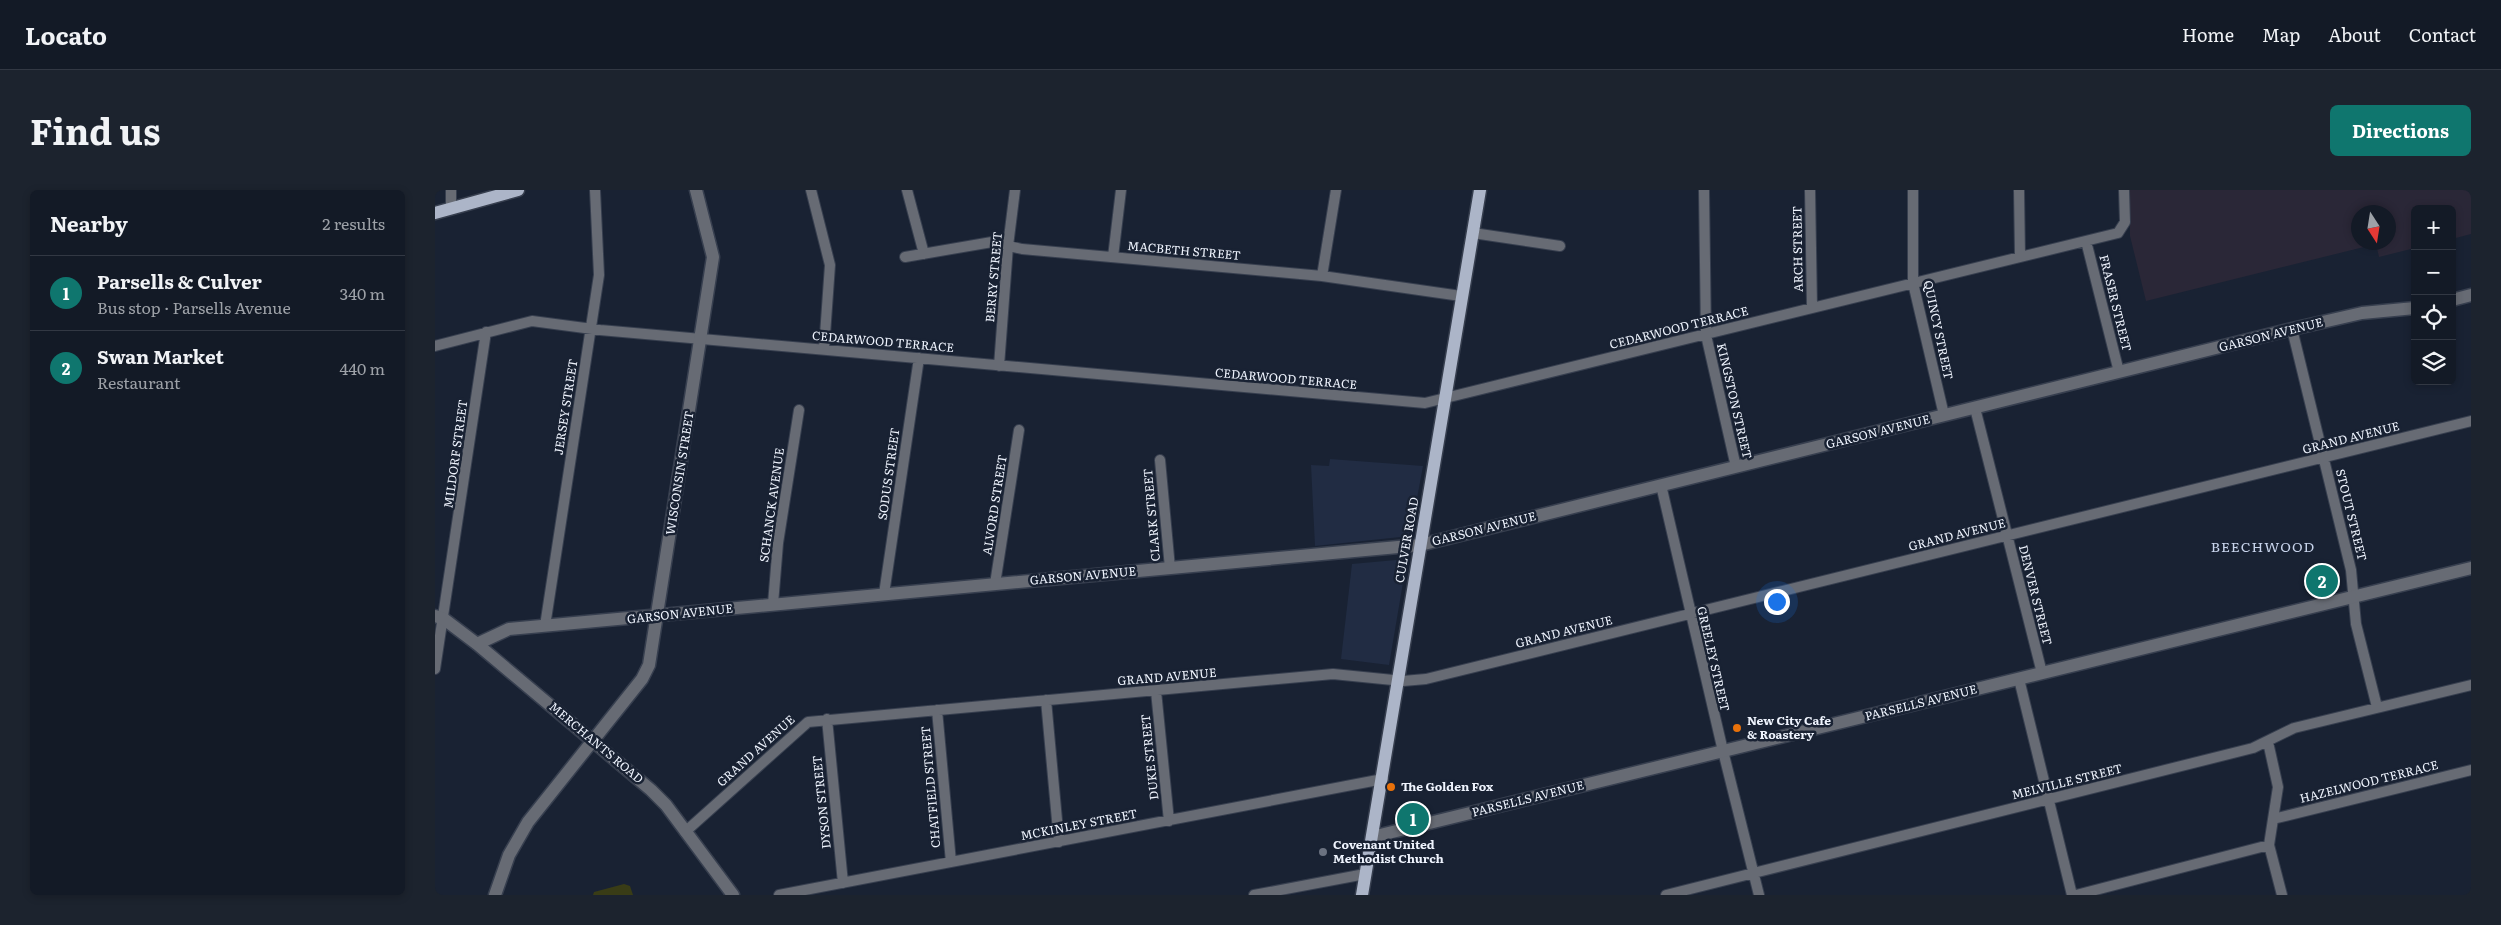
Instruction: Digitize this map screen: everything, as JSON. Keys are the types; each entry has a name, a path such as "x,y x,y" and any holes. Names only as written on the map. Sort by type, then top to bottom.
{"main road":[{"path":"435,213 518,190"},
{"name":"CULVER ROAD","path":"1361,895 1383,780 1397,681 1480,190"}],"street":[{"path":"451,190 451,208"},
{"name":"JERSEY STREET","path":"545,626 599,275 595,190"},
{"name":"WISCONSIN STREET","path":"495,895 509,855 524,827 646,672 658,615 713,257 696,190"},
{"path":"811,190 830,265 824,349"},
{"path":"907,190 924,254"},
{"name":"BERRY STREET","path":"999,366 1008,246 1015,190"},
{"path":"1113,257 1121,190"},
{"path":"1322,276 1336,190"},
{"name":"KINGSTON STREET","path":"1704,190 1706,335 1737,467"},
{"name":"ARCH STREET","path":"1810,190 1812,307"},
{"name":"QUINCY STREET","path":"1913,190 1913,283 1944,415"},
{"path":"2019,190 2020,257"},
{"name":"CEDARWOOD TERRACE","path":"435,346 532,321 591,329 1416,403 1445,399 2120,231 2125,222 2124,190"},
{"path":"1473,232 1560,246"},
{"name":"FRASER STREET","path":"2086,241 2119,372"},
{"name":"MACBETH STREET","path":"905,257 992,242 1022,249 1322,276 1461,296"},
{"path":"2456,299 2471,295"},
{"name":"GARSON AVENUE","path":"477,644 509,629 1420,545 2292,329 2362,313 2411,308"},
{"name":"STOUT STREET","path":"2292,329 2351,570 2356,624 2377,707"},
{"name":"MILDORF STREET","path":"435,669 439,617 486,332"},
{"name":"SODUS STREET","path":"884,594 919,358"},
{"name":"DENVER STREET","path":"1975,408 2042,673"},
{"name":"SCHANCK AVENUE","path":"773,604 778,542 799,410"},
{"name":"GRAND AVENUE","path":"685,832 808,722 1333,674 1397,681 1426,678 2471,421"},
{"name":"ALVORD STREET","path":"995,584 1019,430"},
{"name":"CLARK STREET","path":"1160,460 1170,568"},
{"name":"GREELEY STREET","path":"1661,485 1689,613 1759,895"},
{"name":"PARSELLS AVENUE","path":"1371,837 2471,568"},
{"name":"MERCHANTS ROAD","path":"439,617 477,644 655,793 733,895"},
{"path":"2019,679 2072,895"},
{"name":"MELVILLE STREET","path":"1666,895 2253,748 2294,728 2471,685"},
{"name":"DUKE STREET","path":"1156,691 1169,821"},
{"path":"1046,700 1059,842"},
{"name":"CHATFIELD STREET","path":"937,710 951,862"},
{"name":"DYSON STREET","path":"827,719 843,883"},
{"path":"2267,742 2277,787 2269,845 2282,895"},
{"name":"HAZELWOOD TERRACE","path":"2273,819 2471,770"},
{"name":"MCKINLEY STREET","path":"779,895 1383,780"},
{"path":"2076,895 2269,845"},
{"path":"1254,895 1365,874"}],"shaded area":[{"path":"2130,190 2471,190 2471,234 2456,238 2456,205 2411,205 2411,249 2379,257 2377,250 2396,250 2396,205 2351,205 2352,250 2146,301 2130,236"},
{"path":"1330,459 1423,466 1410,536 1315,546 1311,465 1329,466"},
{"path":"1407,559 1389,665 1341,659 1352,564"}],"green space":[{"path":"624,884 630,886 633,895 593,895 594,892"}],"place":[{"name":"Swan Market","path":"2322,581"},
{"name":"New City Cafe & Roastery","path":"1737,728"},
{"name":"The Golden Fox","path":"1391,787"},
{"name":"Parsells & Culver","path":"1413,819"},
{"name":"Covenant United Methodist Church","path":"1323,852"}],"district":[{"name":"BEECHWOOD","path":"2263,547"}]}
